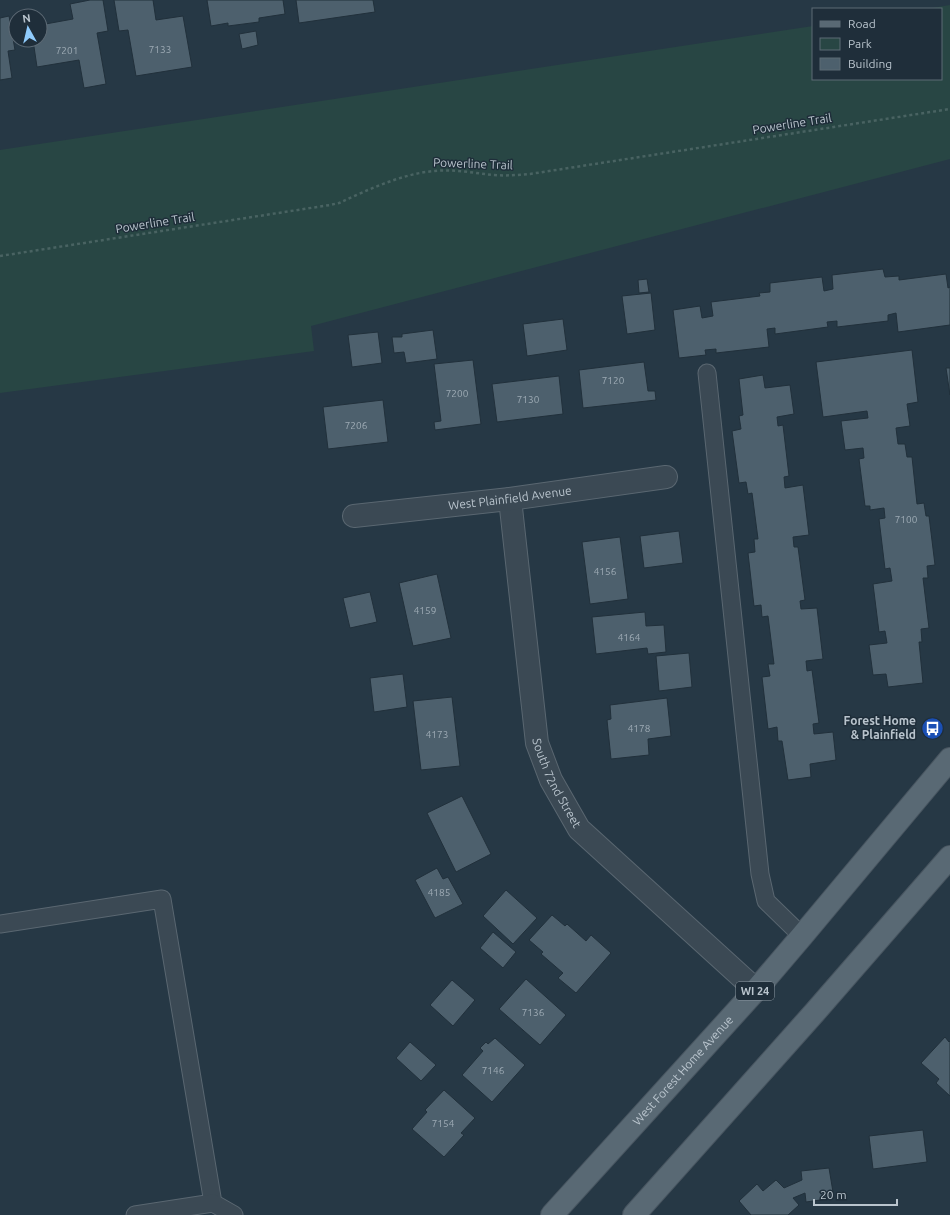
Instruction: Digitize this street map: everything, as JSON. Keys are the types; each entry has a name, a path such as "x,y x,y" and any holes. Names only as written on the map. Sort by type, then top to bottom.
{"main road":[{"name":"West Forest Home Avenue","path":"552,1215 756,990 950,759"},
{"path":"634,1215 815,1012 950,857"}],"street":[{"name":"West Plainfield Avenue","path":"354,516 510,499 666,477"},
{"name":"South 72nd Street","path":"510,499 537,743 551,780 579,828 756,990"}],"lane":[{"path":"707,372 760,874 766,901 802,936"},
{"path":"0,924 162,899 213,1203"},
{"path":"135,1215 213,1203 234,1215"}],"path":[{"name":"Powerline Trail","path":"0,256 330,205 339,203 405,176 434,170 495,175 530,174 950,109"}],"green space":[{"path":"950,5 950,159 311,326 314,351 0,393 0,150 812,26 812,80 942,80 942,8 932,8"}],"building":[{"path":"90,0 103,0 108,31 97,33 106,84 84,88 79,60 37,67 34,48 48,48 48,24 73,19 70,4"},
{"path":"114,0 153,0 156,20 183,16 192,67 136,76 128,30 119,31"},
{"path":"207,0 283,0 285,14 259,18 259,22 228,26 228,23 211,26"},
{"path":"296,0 373,0 375,12 299,23"},
{"path":"8,16 8,48 15,48 15,50 8,51 12,78 0,80 0,18"},
{"path":"256,31 258,45 242,49 239,34"},
{"path":"883,269 885,277 899,276 899,280 946,274 948,288 950,287 950,325 898,332 896,313 888,315 888,321 837,327 837,321 827,322 828,327 775,334 775,328 767,329 769,347 716,353 716,349 705,350 706,355 679,358 673,310 700,306 702,318 713,316 711,302 760,296 759,293 770,292 770,283 822,277 824,291 833,289 832,275"},
{"path":"647,279 649,292 639,293 638,280"},
{"path":"651,293 655,330 627,334 622,296"},
{"path":"563,319 567,350 527,356 523,324"},
{"path":"433,330 437,359 406,363 404,352 394,353 392,337 402,337 402,334"},
{"path":"378,332 382,363 352,367 348,335"},
{"path":"912,350 918,402 907,404 910,426 896,428 898,444 905,444 907,457 912,457 917,504 924,503 926,516 929,516 935,565 927,566 928,578 923,578 929,628 921,629 922,642 919,642 923,683 888,687 886,674 873,675 869,645 887,643 885,631 879,632 873,584 892,581 890,568 885,569 879,519 885,518 884,508 870,510 870,506 865,506 859,459 864,458 863,448 845,450 841,421 868,418 867,411 823,417 816,362"},
{"path":"473,360 481,424 435,430 434,422 441,421 434,364"},
{"path":"644,362 648,391 655,391 656,400 583,408 579,370"},
{"path":"946,368 950,368 950,395"},
{"path":"763,375 765,388 790,385 794,414 777,417 778,426 783,425 789,476 784,477 785,488 803,485 809,535 793,537 794,547 798,547 805,600 800,601 801,609 817,608 823,659 806,661 807,671 812,670 819,723 813,724 814,734 833,732 836,760 810,764 811,777 788,780 782,741 778,741 777,727 768,729 762,677 770,676 768,664 774,664 768,616 762,617 761,605 754,606 748,553 755,552 754,539 758,539 752,493 748,494 746,482 739,483 732,431 741,429 739,416 743,415 739,379"},
{"path":"559,376 563,414 497,422 492,384"},
{"path":"383,400 388,442 328,449 323,407"},
{"path":"679,531 683,563 644,568 640,536"},
{"path":"620,537 628,599 590,604 582,542"},
{"path":"437,574 451,638 413,646 399,583"},
{"path":"370,592 377,622 350,628 343,598"},
{"path":"645,612 646,626 664,625 666,652 648,654 647,648 596,654 592,617"},
{"path":"689,653 692,687 659,691 656,656"},
{"path":"403,674 407,707 374,712 370,678"},
{"path":"452,697 460,766 421,770 413,701"},
{"path":"667,698 671,736 648,739 649,755 611,759 607,720 611,719 610,705"},
{"path":"462,796 491,854 456,872 427,813"},
{"path":"437,868 443,879 448,877 463,904 435,918 415,880"},
{"path":"506,890 537,918 513,944 483,916"},
{"path":"552,915 565,926 567,924 586,941 591,935 611,953 576,993 558,978 563,973 541,954 543,952 529,940"},
{"path":"493,932 516,952 503,968 480,948"},
{"path":"526,979 566,1015 540,1045 499,1009"},
{"path":"452,980 475,1000 453,1026 430,1005"},
{"path":"945,1037 949,1042 950,1041 950,1096 936,1083 939,1079 921,1063"},
{"path":"495,1038 525,1065 492,1102 462,1075 483,1051 480,1048 486,1042 488,1044"},
{"path":"410,1042 436,1065 421,1081 396,1058"},
{"path":"444,1090 475,1118 461,1133 464,1135 444,1157 412,1129 427,1112 425,1110"},
{"path":"923,1130 927,1162 873,1169 869,1136"},
{"path":"829,1168 834,1198 806,1202 805,1193 793,1198 799,1205 788,1215 751,1215 739,1201 757,1184 763,1191 776,1180 784,1188 802,1180 801,1171"}],"place":[{"name":"Forest Home & Plainfield","path":"932,728"}]}
